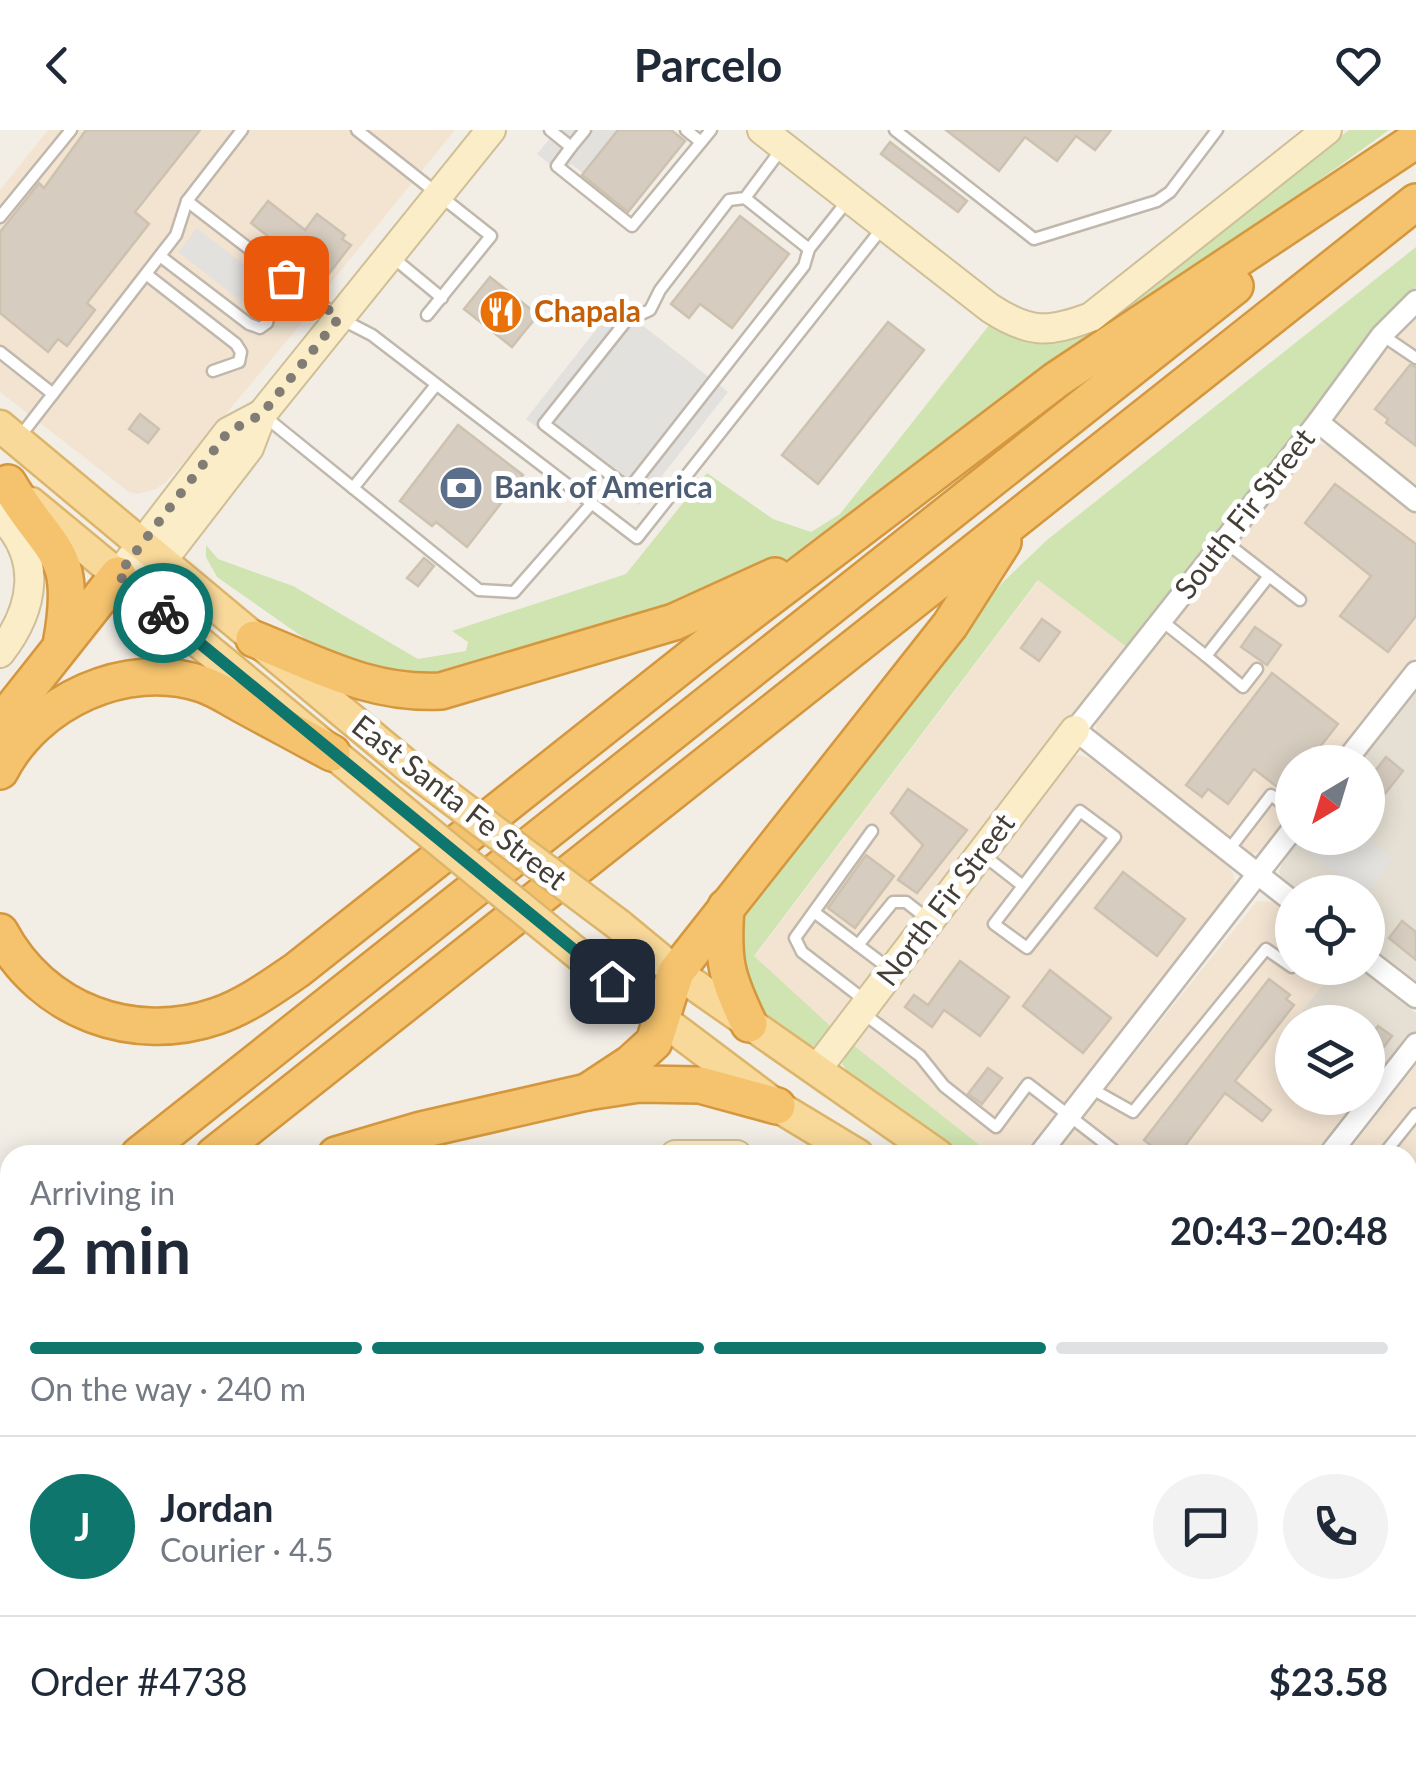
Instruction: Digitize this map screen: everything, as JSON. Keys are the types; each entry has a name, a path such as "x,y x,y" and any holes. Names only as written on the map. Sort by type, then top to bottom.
{"highway":[{"path":"0,932 39,982 94,1016 137,1026 164,1027 231,1010 297,970 701,650 1056,380 1416,142"},
{"path":"152,1145 1416,142"},
{"path":"227,1145 1416,202"},
{"path":"2,492 61,557 69,602 61,646"},
{"path":"587,1092 654,1042 676,972 950,625 1018,518"},
{"path":"254,639 380,688 441,691 674,622 822,558"},
{"path":"0,724 118,575"},
{"path":"0,771 17,744 54,710 91,690 135,678 161,677 205,685 332,753"},
{"path":"726,907 726,972 749,1024"},
{"path":"370,1145 587,1092 676,1083 777,1106"}],"main road":[{"path":"118,575 152,552 228,432 262,414 491,130"},
{"path":"773,138 1015,324 1043,330 1059,329 1092,317 1327,130"},
{"name":"East Santa Fe Street","path":"9,433 410,768 676,972 924,1145"},
{"path":"0,653 16,632 31,589 28,557 10,525 2,492"},
{"name":"East Santa Fe Street","path":"2,492 118,575 662,1022 777,1106 841,1145"},
{"name":"North Fir Street","path":"817,1070 1075,730"}],"street":[{"name":"South Fir Street","path":"1075,730 1382,335 1416,301"},
{"path":"1318,422 1416,500"},
{"path":"1358,745 1416,672"},
{"path":"1075,730 1275,888"},
{"path":"1046,1145 1275,852"},
{"path":"1385,973 1416,997"},
{"path":"1338,1145 1409,1067 1416,1044"}],"lane":[{"path":"0,217 71,130"},
{"path":"9,433 53,394 160,256 176,235 188,201 242,130"},
{"path":"357,130 491,236 428,315"},
{"path":"550,130 571,147"},
{"path":"584,130 557,166 632,226 712,130"},
{"path":"686,130 701,142"},
{"path":"896,130 1034,239 1156,201 1170,192 1217,130"},
{"path":"745,198 773,138"},
{"path":"809,249 745,198 729,200 660,290 650,310 626,321 544,424 629,489 804,266 809,249 850,198"},
{"path":"188,201 636,538 884,226"},
{"path":"390,255 442,298"},
{"path":"160,256 249,324 260,328 267,323 273,301"},
{"path":"146,274 236,344 241,352 239,362 213,372"},
{"path":"1382,335 1414,352"},
{"path":"0,352 53,394"},
{"path":"353,488 436,384"},
{"path":"262,414 479,590 514,592 592,503"},
{"path":"1224,541 1300,600"},
{"path":"1206,656 1268,576"},
{"path":"1161,620 1243,687 1257,669"},
{"path":"1228,852 1271,795 1275,798"},
{"path":"1080,811 1115,837 1027,948 994,924 1023,886 1080,811"},
{"path":"872,831 796,938 802,952 920,1056 944,1086 996,1127 1028,1084 1108,1145"},
{"path":"981,853 1023,886"},
{"path":"858,945 893,902 906,902 930,920"},
{"path":"814,912 892,970"},
{"path":"1091,1088 1133,1112 1266,949 1275,955"},
{"path":"1391,1145 1416,1114"}],"shaded area":[{"path":"48,130 455,130 200,445 165,483 138,494 129,492 0,392 0,190"},
{"path":"557,130 618,130 583,173 571,164 562,174 537,154"},
{"path":"197,228 274,288 255,312 178,252"},
{"path":"613,308 642,325 728,392 639,505 526,419"},
{"path":"1416,311 1416,491 1338,430 1335,422 1336,409"},
{"path":"1313,443 1327,445 1416,514 1416,656 1347,745 1275,745 1275,838 1267,848 1250,855 1096,735 1096,721"},
{"path":"1039,580 1129,649 837,1032 754,957"},
{"path":"1416,686 1416,986 1385,961 1385,875 1280,875 1279,871 1286,855 1385,855 1385,745 1370,745"},
{"path":"1070,757 1091,759 1228,865 1235,886 1229,899 1036,1145 979,1145 852,1044"},
{"path":"1385,851 1392,857 1382,875 1337,875 1310,855 1385,855"},
{"path":"1257,901 1275,903 1275,985 1323,985 1307,1005 1275,1005 1275,1115 1352,1115 1328,1145 1061,1145"},
{"path":"1322,985 1381,985 1416,1013 1416,1031 1385,1072 1385,1005 1307,1005"},
{"path":"1416,1065 1416,1145 1354,1145 1377,1115 1385,1115 1385,1105"}],"green space":[{"path":"1349,130 1389,130 808,548 738,585 433,682 334,659 217,577 206,557 206,545 218,559 293,586 418,659 466,651 468,642 452,631 626,574 707,473 773,519 811,532 840,514 990,324 1009,333 1113,311"},
{"path":"1416,247 1416,287 1382,321 1129,649 1038,580 754,956 837,1032 816,1047 778,1025 756,1003 737,964 739,930 746,910 974,614 1047,540"},
{"path":"852,1044 979,1145 948,1145 854,1080 842,1064"}],"building":[{"path":"86,130 200,130 135,212 149,224 87,303 95,310 67,346 58,339 48,352 0,313 0,232 39,183 44,188"},
{"path":"618,130 671,130 685,141 628,212 582,175"},
{"path":"946,130 1111,130 1095,150 1076,136 1057,161 1025,137 999,171"},
{"path":"890,142 967,201 958,212 881,154"},
{"path":"268,201 305,230 317,214 345,235 342,239 351,245 324,280 251,223"},
{"path":"740,216 789,254 732,328 700,304 689,318 671,304"},
{"name":"Chapala","path":"490,277 538,315 512,347 464,309"},
{"path":"888,322 924,350 818,484 782,455"},
{"path":"1410,365 1416,367 1416,446 1386,423 1388,419 1375,409"},
{"path":"140,414 159,429 148,443 129,429"},
{"name":"Bank of America","path":"458,425 523,475 467,547 436,522 432,526 400,501"},
{"path":"1335,484 1416,544 1416,616 1388,652 1340,616 1371,576 1305,523"},
{"path":"424,558 434,566 418,586 407,578"},
{"path":"1042,619 1060,632 1039,661 1021,648"},
{"path":"1255,627 1281,645 1267,665 1241,647"},
{"path":"1272,673 1338,724 1321,745 1275,745 1275,785 1254,769 1228,804 1208,789 1202,797 1186,785"},
{"path":"1385,758 1403,771 1385,794"},
{"path":"908,789 967,830 917,893 898,880 923,845 891,813"},
{"path":"866,855 894,876 855,928 828,908"},
{"path":"1123,872 1185,919 1157,956 1095,908"},
{"path":"1402,921 1416,932 1416,960 1389,938"},
{"path":"960,961 1009,997 980,1036 944,1010 932,1027 905,1007 914,995 928,1005"},
{"path":"1050,970 1111,1018 1083,1053 1023,1006"},
{"path":"1269,979 1290,995 1286,999 1294,1005 1275,1005 1275,1029 1235,1081 1271,1110 1262,1121 1225,1093 1186,1145 1150,1145 1144,1140"},
{"path":"988,1068 1002,1078 982,1104 968,1094"}],"way so far":[{"path":"163,613 118,575 228,432 262,414 339,318 286,278"}],"place":[{"name":"Chapala","path":"501,312"},
{"name":"Bank of America","path":"461,488"}],"route":[{"path":"163,613 612,981"}]}
